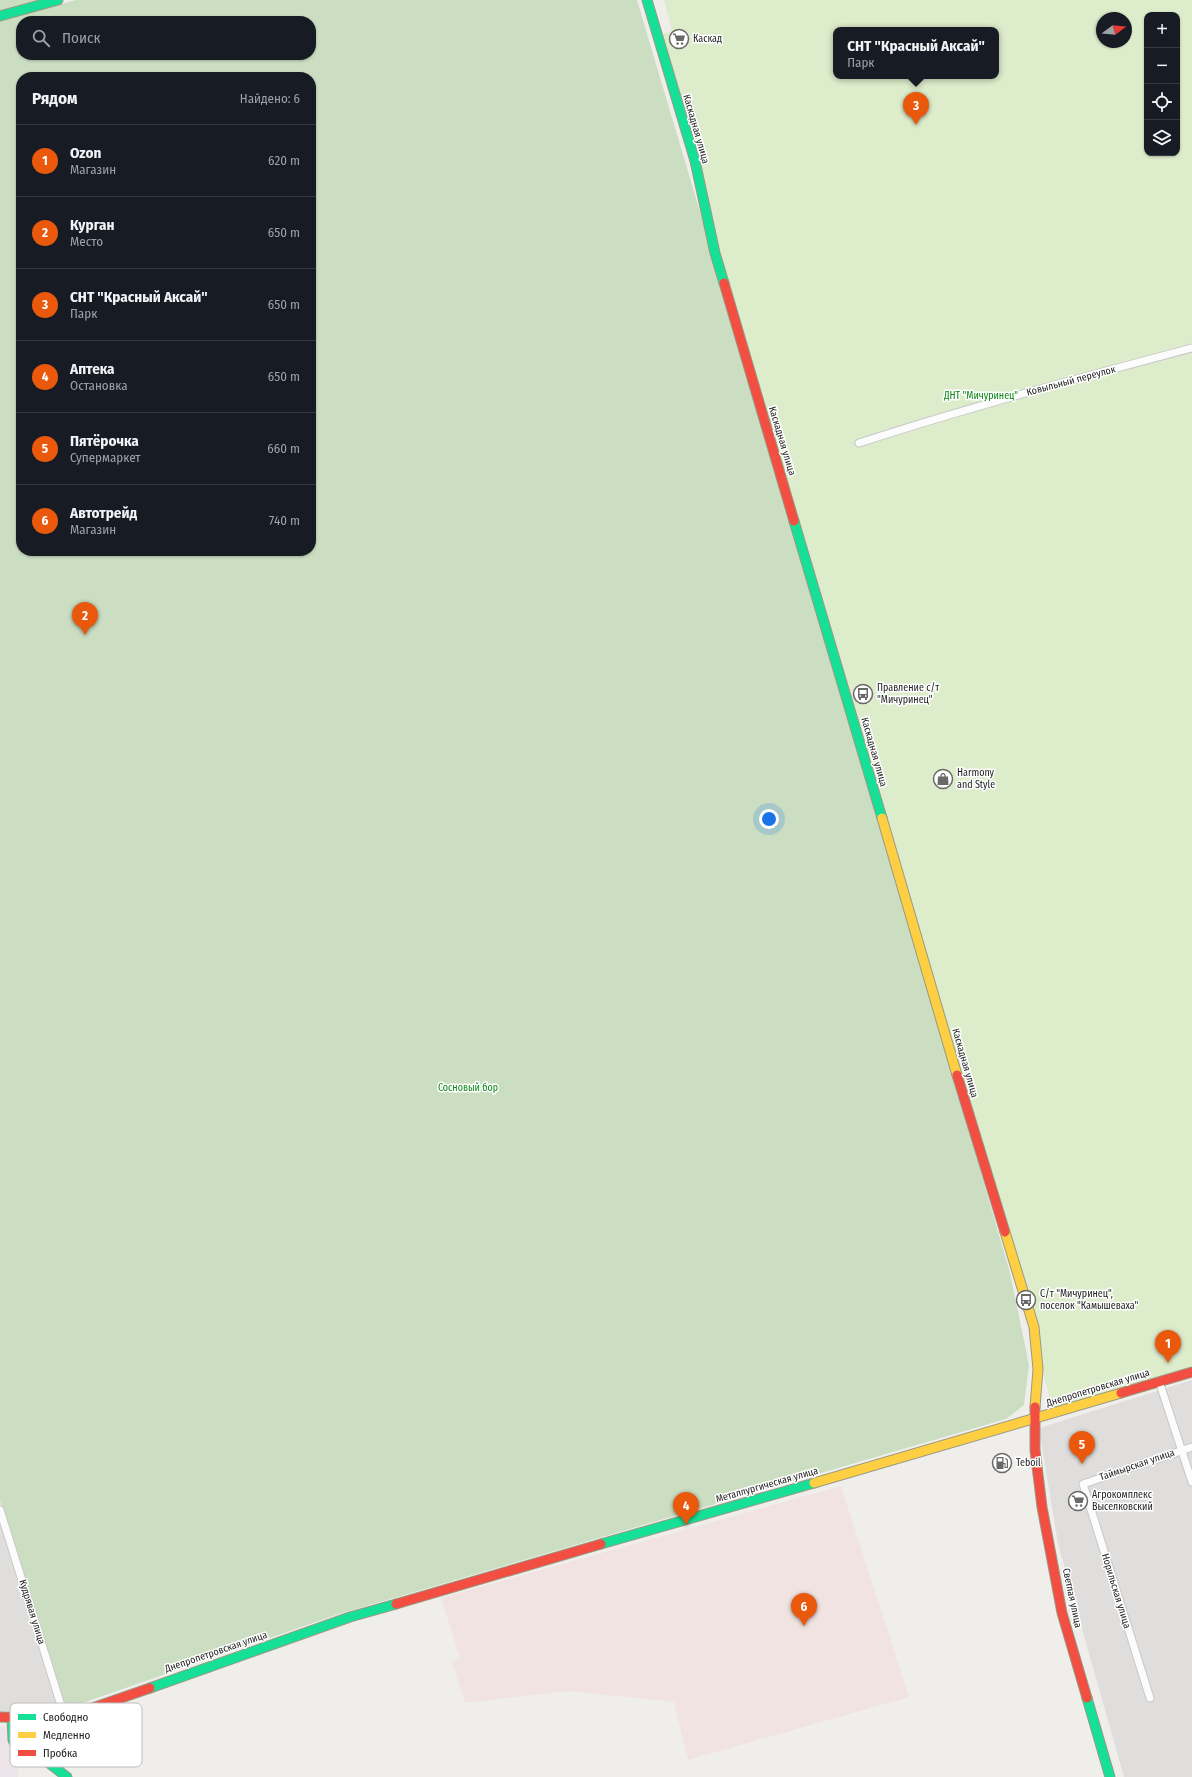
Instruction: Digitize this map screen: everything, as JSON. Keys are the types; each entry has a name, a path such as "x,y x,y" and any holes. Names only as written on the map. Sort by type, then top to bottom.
{"street":[{"path":"0,16 58,0"},
{"name":"Каскадная улица","path":"647,0 695,161 715,253 969,1115 1034,1327 1038,1369 1034,1419"},
{"name":"Ковыльный переулок","path":"859,443 922,422 1044,387 1192,348"},
{"name":"Днепропетровская улица","path":"1034,1419 1192,1372"},
{"path":"1159,1381 1192,1482"},
{"name":"Металлургическая улица","path":"438,1593 1034,1419"},
{"name":"Светлая улица","path":"1034,1419 1042,1507 1062,1613 1110,1777"},
{"name":"Таймырская улица","path":"1083,1484 1192,1447"},
{"name":"Норильская улица","path":"1083,1484 1150,1698"},
{"name":"Кудрявая улица","path":"0,1510 60,1703"},
{"name":"Днепропетровская улица","path":"106,1703 350,1617 438,1593"},
{"name":"Днепропетровская улица","path":"0,1717 10,1719"},
{"path":"54,1767 68,1777"}],"shaded area":[{"path":"1192,1380 1192,1777 1124,1777 1058,1544 1039,1428"},
{"path":"841,1486 909,1697 688,1760 674,1702 569,1691 465,1703 452,1662 460,1658 441,1598"},
{"path":"0,1503 61,1703 10,1703 10,1716 0,1716"},
{"path":"0,1727 10,1728 10,1767 18,1767 18,1777 0,1777"}],"green space":[{"path":"0,0 38,0 0,11"},
{"name":"Сосновый бор","path":"76,0 637,0 803,558 1010,1273 1029,1365 1024,1405 1006,1419 339,1614 83,1703 62,1703 0,1501 0,21 16,17 16,60 316,60 316,16 18,16"},
{"name":"ДНТ \"Мичуринец\"","path":"664,0 1192,0 1192,1368 1054,1411 656,36 672,31"}],"traffic: fast":[{"path":"0,16 58,0"},
{"path":"647,0 695,161 715,253 724,283"},
{"path":"794,521 882,818"},
{"path":"601,1544 814,1483"},
{"path":"150,1688 350,1617 396,1604"},
{"path":"1087,1698 1110,1777"},
{"path":"54,1767 67,1777"}],"traffic: slow":[{"path":"882,818 957,1075"},
{"path":"1005,1232 1034,1327 1038,1369 1035,1407"},
{"path":"814,1483 1121,1393"}],"traffic: jam":[{"path":"724,283 794,521"},
{"path":"957,1075 1005,1232"},
{"path":"1121,1393 1192,1372"},
{"path":"1035,1407 1035,1450 1042,1507 1062,1613 1087,1698"},
{"path":"396,1604 601,1544"},
{"path":"107,1703 150,1688"},
{"path":"0,1717 10,1717"}],"place":[{"name":"Каскад","path":"679,39"},
{"name":"СНТ \"Красный Аксай\"","path":"916,125"},
{"name":"Курган","path":"85,635"},
{"name":"Правление с/т \"Мичуринец\"","path":"863,694"},
{"name":"Harmony and Style","path":"943,779"},
{"name":"С/т \"Мичуринец\", поселок \"Камышеваха\"","path":"1026,1300"},
{"name":"Ozon","path":"1168,1363"},
{"name":"Teboil","path":"1002,1463"},
{"name":"Пятёрочка","path":"1082,1464"},
{"name":"Агрокомплекс Выселковский","path":"1078,1501"},
{"name":"Аптека","path":"686,1525"},
{"name":"Автотрейд","path":"804,1626"}]}
